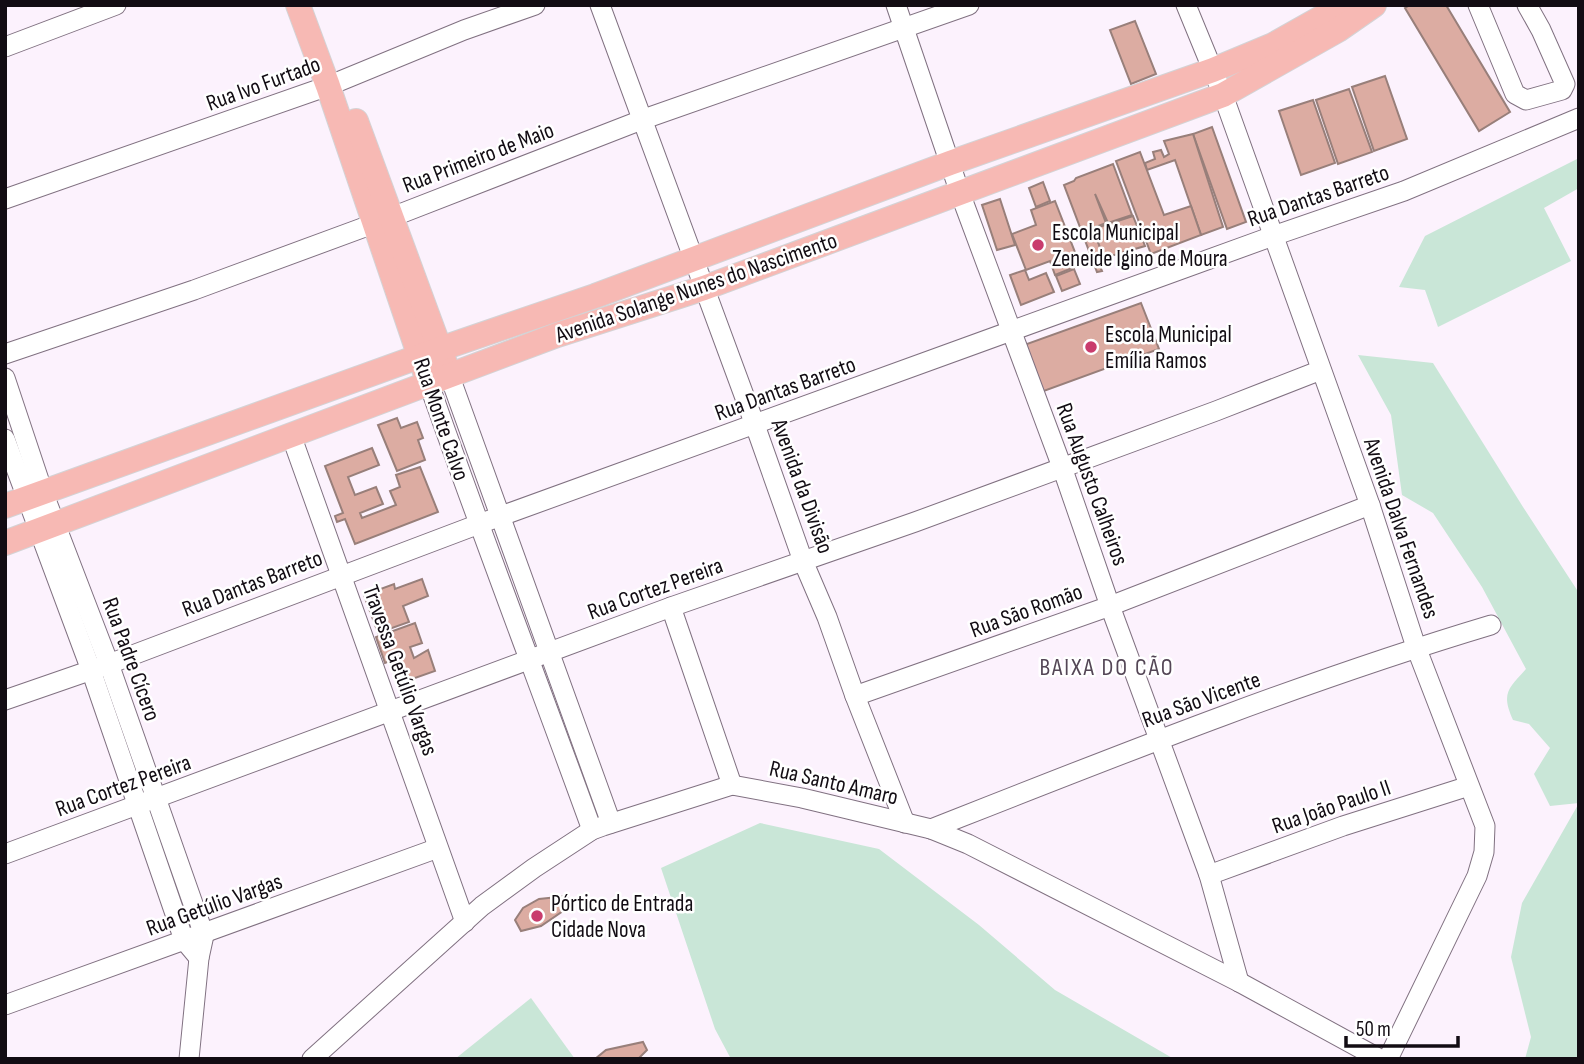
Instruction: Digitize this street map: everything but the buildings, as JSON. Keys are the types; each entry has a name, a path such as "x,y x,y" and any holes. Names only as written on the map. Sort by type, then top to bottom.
{"main road":[{"name":"Rua Monte Calvo","path":"298,5 334,83 439,380"},
{"name":"Rua Monte Calvo","path":"315,5 334,83"},
{"name":"Avenida Solange Nunes do Nascimento","path":"25,499 430,352 595,296 950,163 1213,70 1273,45 1344,5"},
{"name":"Avenida Solange Nunes do Nascimento","path":"5,544 557,335 704,288 1223,95 1338,30 1374,5"}],"street":[{"name":"Rua Ivo Furtado","path":"5,199 203,131 535,5"},
{"name":"Avenida da Divisão","path":"600,5 803,561 905,823"},
{"name":"Rua Augusto Calheiros","path":"896,5 960,194 1062,467 1209,876 1239,982"},
{"name":"Rua Primeiro de Maio","path":"5,354 194,290 643,119 969,5"},
{"name":"Avenida Dalva Fernandes","path":"1186,5 1223,95 1370,505 1416,647 1486,826 1482,863 1388,1059"},
{"path":"1478,5 1515,94 1526,100 1562,90 1565,84 1527,5"},
{"path":"5,47 106,7"},
{"name":"Rua Dantas Barreto","path":"5,700 100,667 479,524 1404,191 1579,118"},
{"name":"Rua Cortez Pereira","path":"5,853 391,713 671,607 915,522 1321,370"},
{"name":"Rua Padre Cícero","path":"5,378 25,499"},
{"name":"Rua Monte Calvo","path":"439,380 499,517 592,830"},
{"name":"Rua Monte Calvo","path":"439,380 449,446 479,524 611,823"},
{"name":"Travessa Getúlio Vargas","path":"291,435 464,922"},
{"name":"Rua Padre Cícero","path":"5,439 25,499 47,528 100,667 157,799 204,935"},
{"name":"Rua São Romão","path":"855,696 1110,606 1370,505"},
{"path":"671,607 732,785"},
{"name":"Rua São Vicente","path":"931,829 1158,740 1416,647 1491,625"},
{"name":"Rua Padre Cícero","path":"100,667 137,806 184,940 199,958"},
{"name":"Rua Santo Amaro","path":"312,1059 482,906 592,830 732,785 802,798 931,829 968,844 1239,982 1380,1059"},
{"name":"Rua João Paulo II","path":"1209,876 1343,826 1469,786"},
{"name":"Rua Getúlio Vargas","path":"5,1005 438,848"},
{"path":"189,1059 199,958 204,935"}],"green space":[{"path":"1579,158 1579,188 1544,208 1571,261 1438,327 1425,290 1399,287 1425,236"},
{"path":"1358,355 1433,363 1579,593 1579,803 1550,806 1534,774 1550,748 1529,724 1513,720 1507,703 1508,692 1526,669 1482,587 1433,513 1402,495 1391,415"},
{"path":"1579,803 1579,1059 1525,1059 1531,1037 1511,957 1522,903"},
{"path":"760,823 879,849 979,925 1055,990 1174,1059 731,1059 715,1029 661,868"},
{"path":"531,998 575,1059 455,1059"}],"place":[{"name":"Escola Municipal Zeneide Igino de Moura","path":"1038,245"},
{"name":"Escola Municipal Emília Ramos","path":"1091,347"},
{"name":"Pórtico de Entrada Cidade Nova","path":"537,916"}],"district":[{"name":"BAIXA DO CÃO","path":"1107,667"}]}
